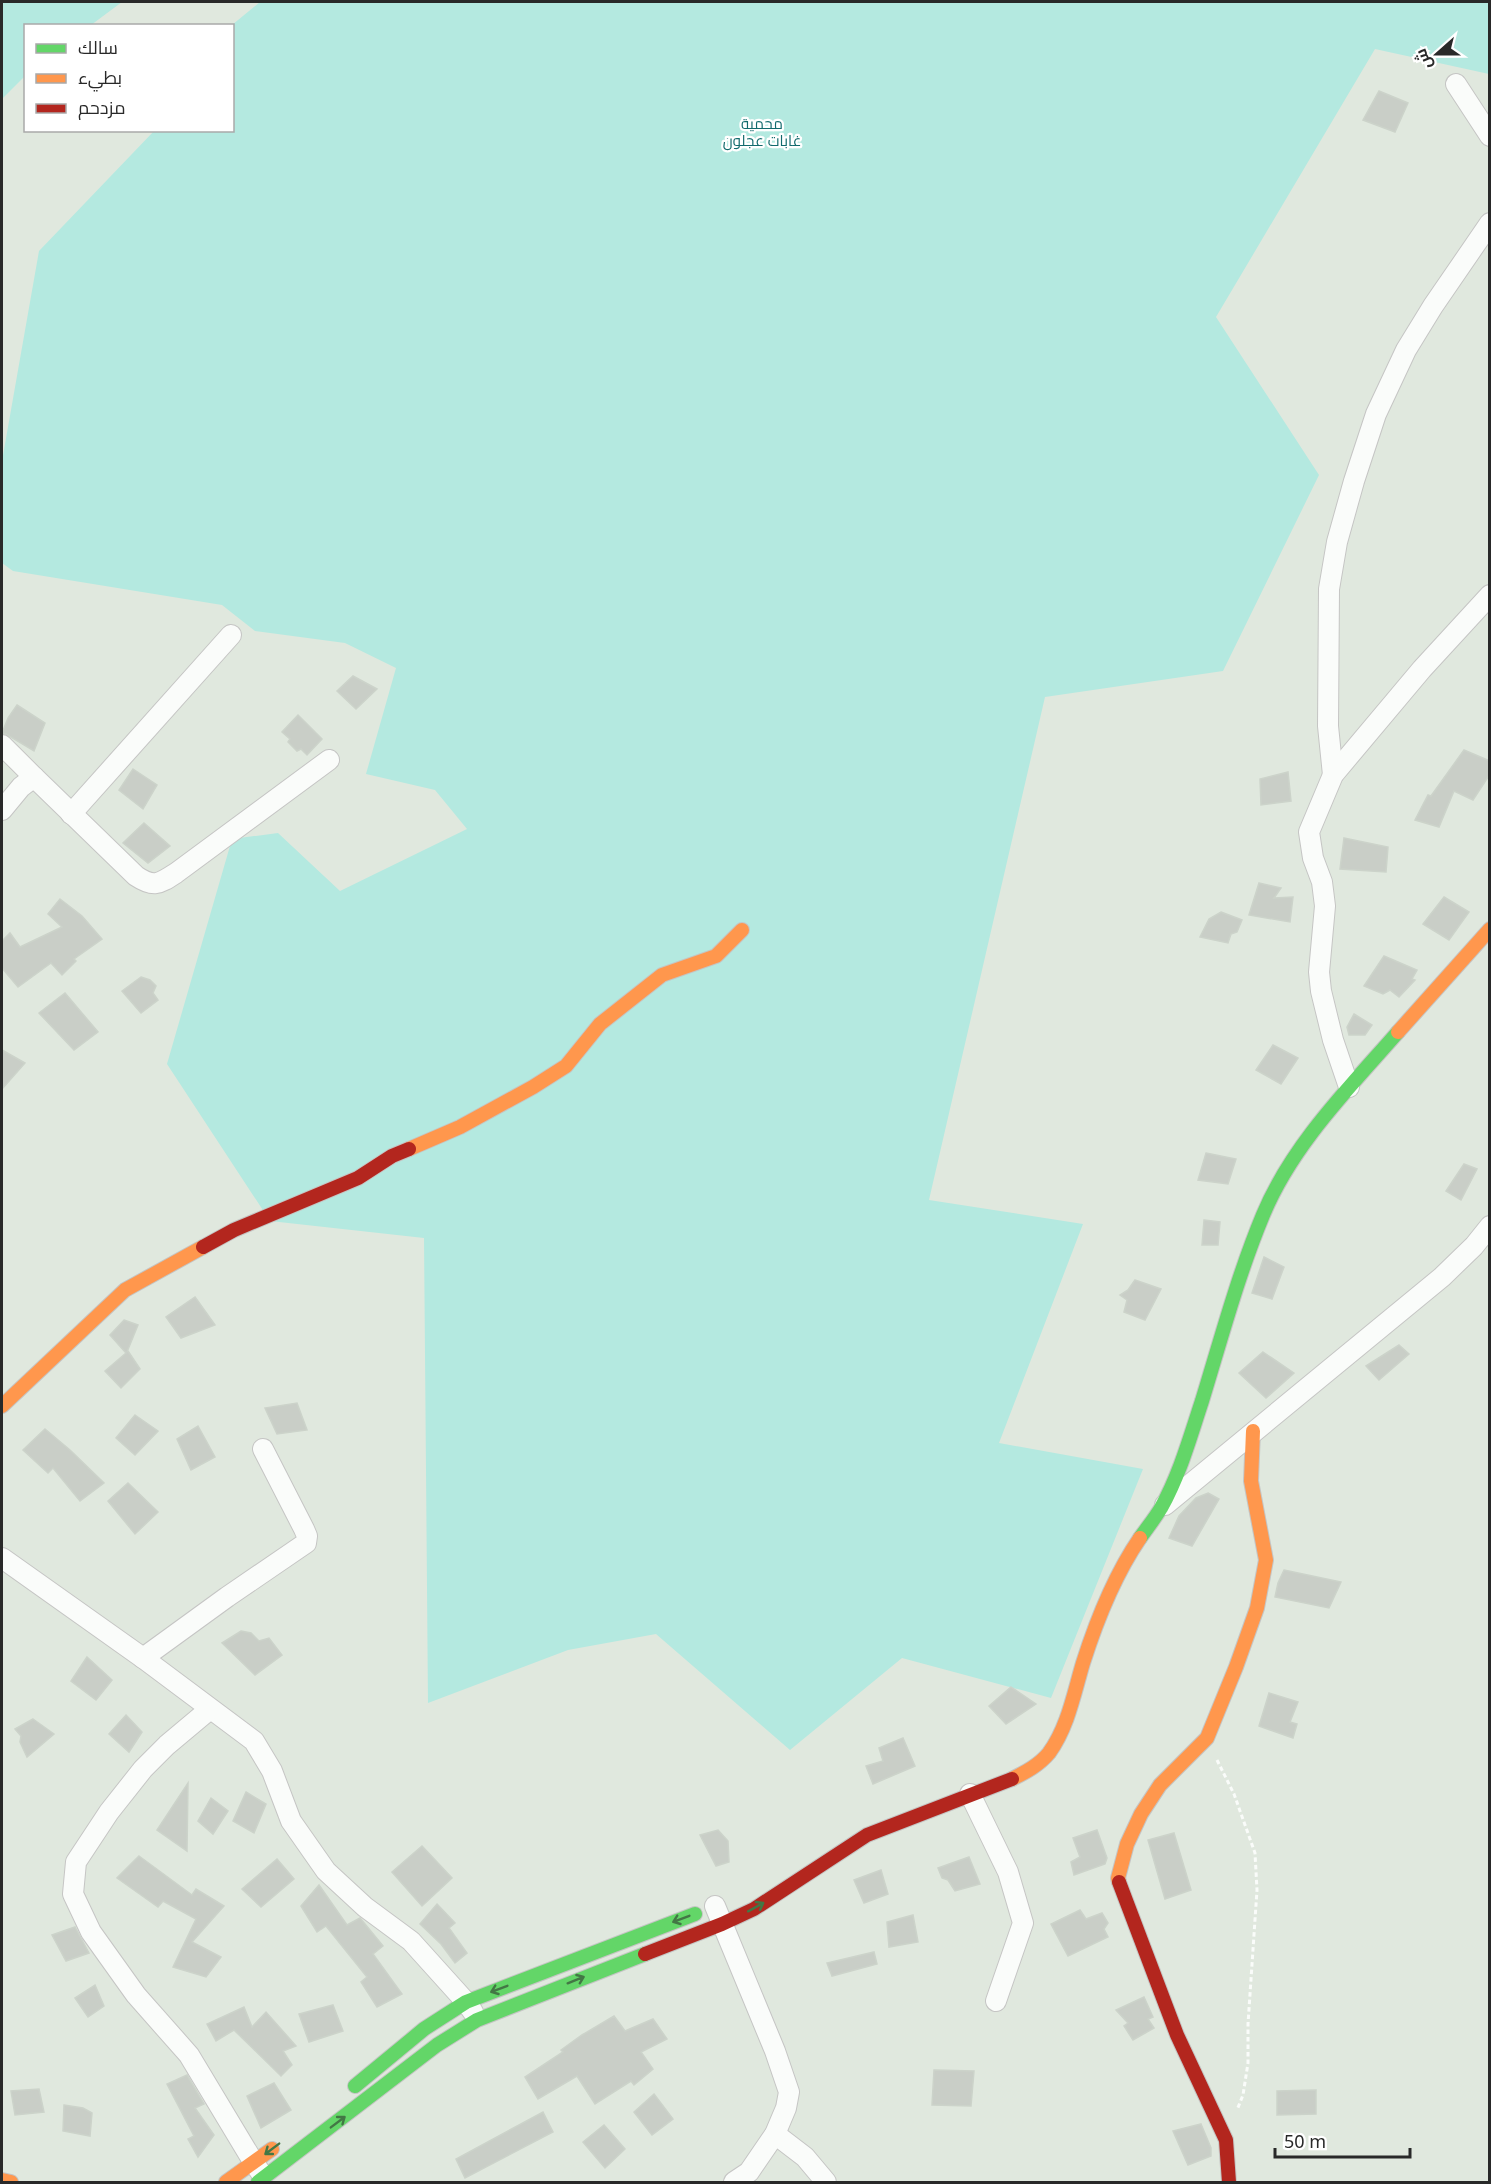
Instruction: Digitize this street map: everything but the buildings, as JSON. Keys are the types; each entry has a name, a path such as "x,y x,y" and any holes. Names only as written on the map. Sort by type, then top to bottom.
{"street":[{"path":"1456,84 1490,136"},
{"path":"1333,775 1328,726 1329,589 1338,542 1354,482 1376,414 1407,350 1433,306 1490,223"},
{"path":"1349,1087 1325,1013 1319,972 1324,906 1322,882 1313,858 1309,832 1333,775 1422,669 1490,595"},
{"path":"71,814 231,635"},
{"path":"2,745 136,876 149,884 161,883 329,760"},
{"path":"2,810 21,787 34,777"},
{"path":"347,2093 424,2029 466,2002 721,1911 754,1909 867,1835 1012,1779 1032,1769 1048,1754 1062,1731 1090,1642 1113,1583 1129,1554 1161,1508 1184,1458 1243,1268 1264,1213 1293,1162 1349,1087 1490,929"},
{"path":"2,1406 125,1290 234,1230 358,1178 392,1156 460,1128 533,1087 566,1066 600,1024 663,975 716,956 742,930"},
{"path":"1161,1508 1442,1277 1474,1246 1490,1226"},
{"path":"1229,2182 1226,2140 1177,2036 1122,1894 1118,1878 1127,1844 1160,1785 1207,1738 1257,1608 1266,1560 1251,1481 1253,1431"},
{"path":"143,1658 306,1543 307,1536 304,1529 263,1449"},
{"path":"2,1558 143,1658 254,1741 272,1771 291,1821 326,1871 365,1906 411,1941 466,2002 477,2020"},
{"path":"210,1709 167,1745 143,1769 109,1812 76,1862 73,1894 91,1932 136,1995 189,2055 259,2174"},
{"path":"970,1794 1008,1872 1023,1923 996,2001"},
{"path":"764,1887 814,1868"},
{"path":"226,2182 259,2174 437,2045 477,2020 721,1911"},
{"path":"721,1911 776,2050 789,2092 786,2108 775,2134 749,2172 734,2182"},
{"path":"775,2134 805,2157 826,2182"},
{"path":"259,2174 282,2142"},
{"path":"2,2180 11,2182"}],"path":[{"path":"1207,1738 1234,1794 1255,1853 1257,1890 1248,2024 1248,2063 1243,2094 1236,2113"}],"green space":[{"path":"2,2 122,2 92,24 24,24 24,77 2,99"},
{"name":"محمية غابات عجلون","path":"260,2 1489,2 1489,74 1375,49 1216,317 1319,475 1223,671 1045,697 929,1200 1083,1224 999,1443 1143,1469 1051,1698 902,1658 790,1750 656,1634 568,1650 428,1703 424,1238 270,1221 167,1064 232,839 278,833 340,891 467,829 435,790 366,774 396,668 345,643 255,631 222,605 13,571 2,563 2,461 39,251 153,132 234,132 233,24"}],"traffic: fast":[{"path":"1140,1538 1161,1508 1179,1469 1230,1307 1263,1215 1275,1189 1289,1165 1323,1118 1398,1032"},
{"path":"355,2086 424,2029 466,2002 695,1914"},
{"path":"258,2182 437,2045 477,2020 645,1954"}],"traffic: slow":[{"path":"1398,1032 1490,929"},
{"path":"409,1149 460,1127 566,1066 600,1024 662,975 716,956 742,930"},
{"path":"2,1406 125,1290 203,1247"},
{"path":"1119,1882 1118,1878 1127,1844 1141,1814 1160,1785 1207,1738 1257,1608 1266,1560 1251,1481 1253,1431"},
{"path":"1012,1779 1041,1761 1056,1743 1070,1710 1100,1614 1122,1567 1140,1538"},
{"path":"226,2182 272,2149"},
{"path":"2,2180 11,2182"}],"traffic: jam":[{"path":"203,1247 234,1230 358,1178 392,1156 409,1149"},
{"path":"645,1954 754,1909 867,1835 1012,1779"},
{"path":"1119,1882 1177,2035 1226,2140 1229,2182"}]}
